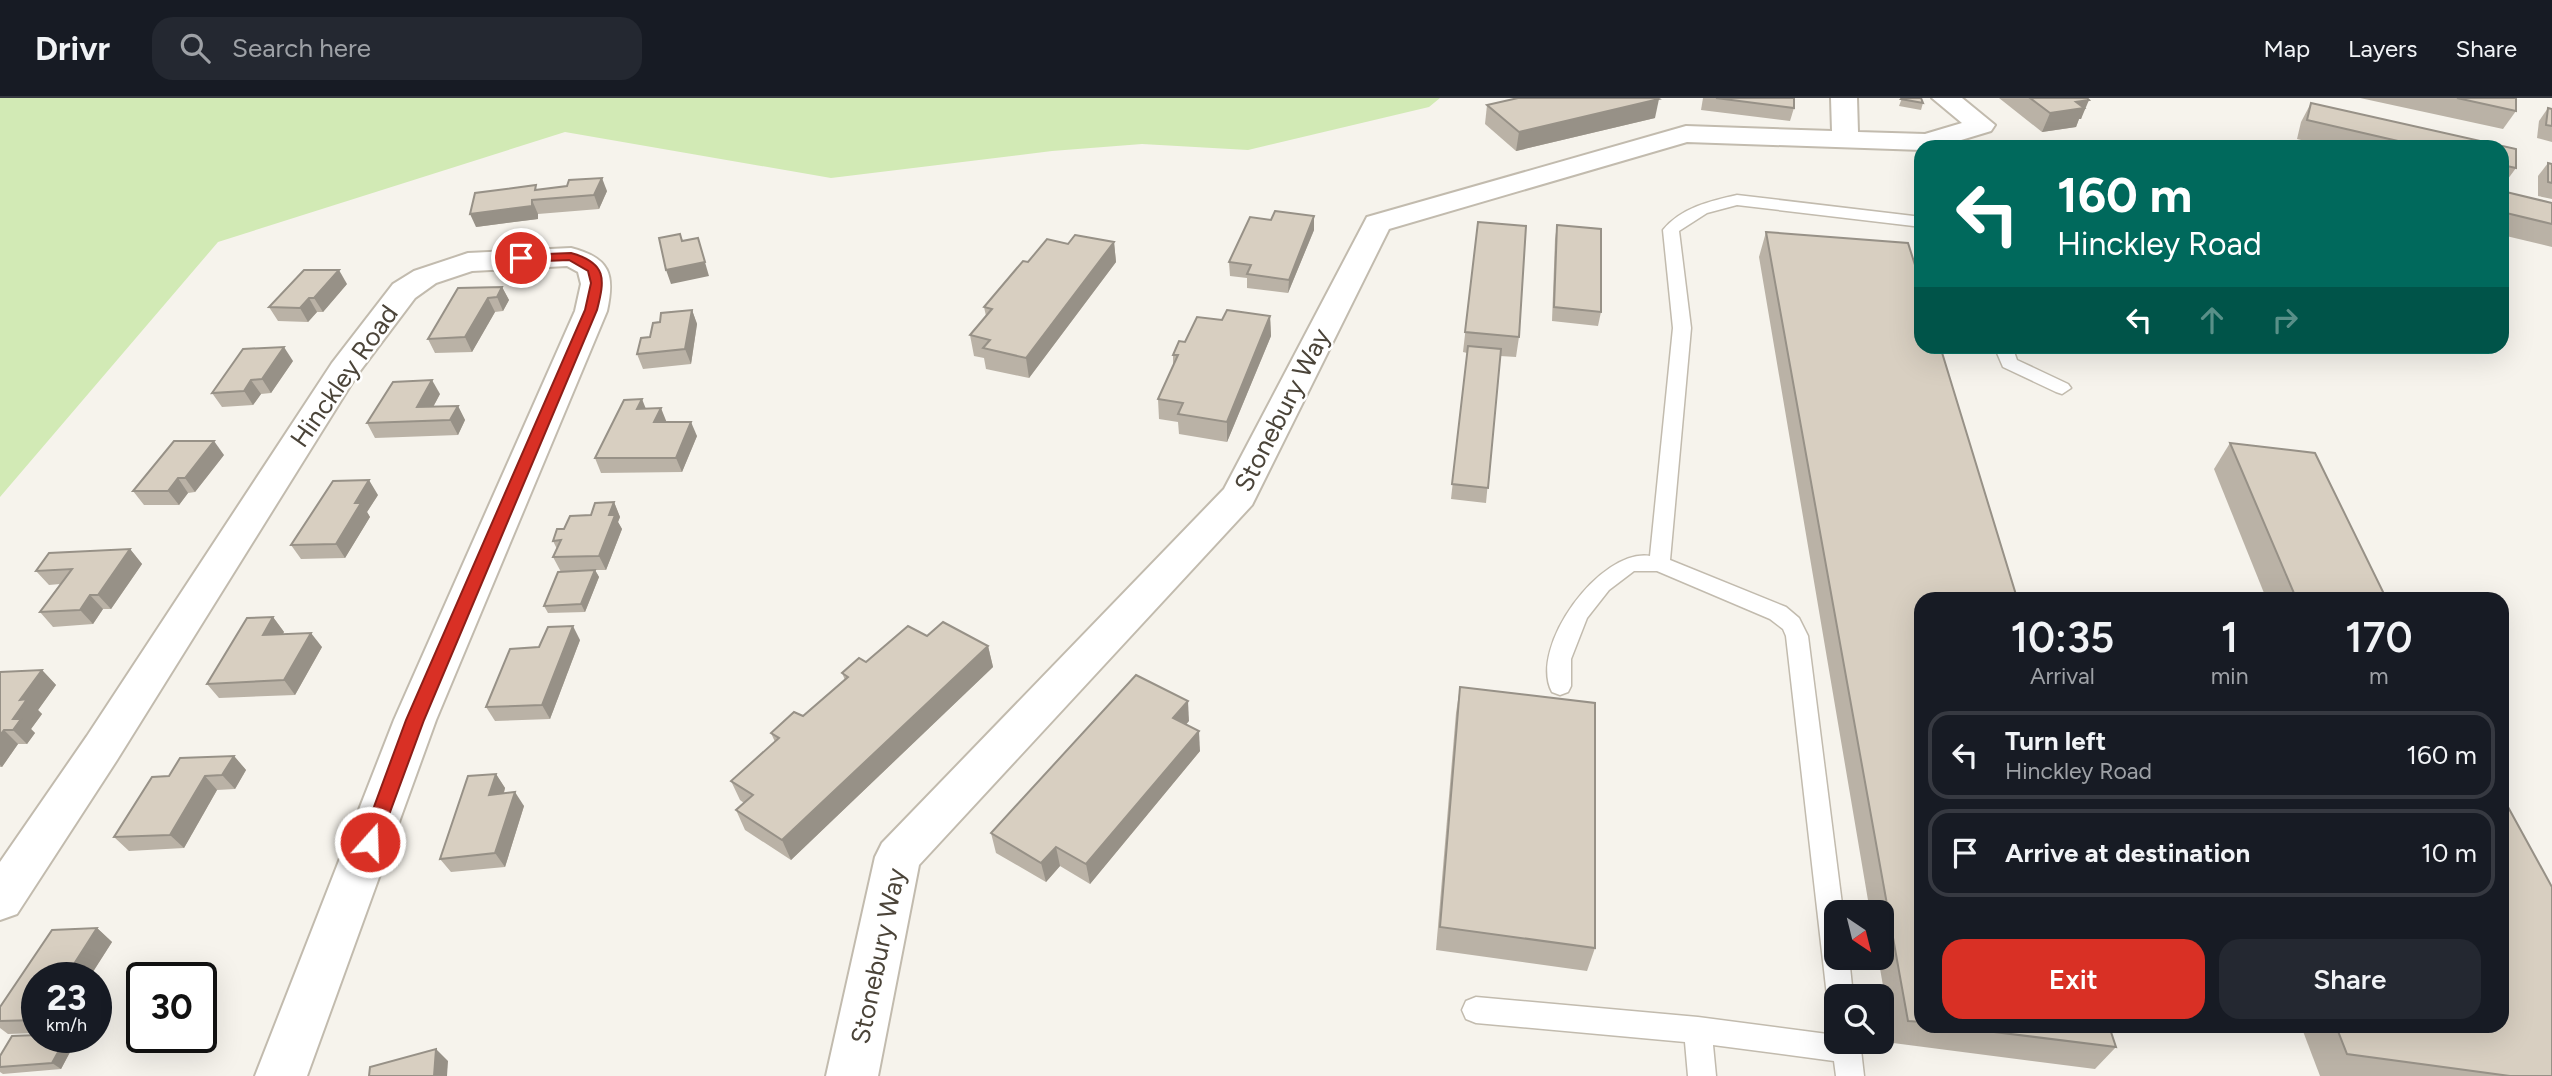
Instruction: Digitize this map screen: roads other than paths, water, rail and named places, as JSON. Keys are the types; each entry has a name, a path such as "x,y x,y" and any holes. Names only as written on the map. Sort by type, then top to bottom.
{"street":[{"path":"1844,98 1845,139"},
{"name":"Stonebury Way","path":"1933,140 1982,125 1945,98"},
{"name":"Stonebury Way","path":"852,1076 898,857 1239,496 1377,223 1686,134 1914,142"},
{"name":"Hinckley Road","path":"0,900 102,748 344,370 404,292 425,277 468,262 571,257 583,261 593,270 598,283 591,310 415,720 281,1076"}],"lane":[{"path":"1658,564 1682,328 1671,230 1686,216 1712,204 1737,200 1914,221"},
{"path":"2005,354 2008,363 2062,388"},
{"path":"1560,687 1560,659 1578,611 1609,579 1624,568 1641,562 1658,564 1778,613 1791,624 1797,636 1839,984"},
{"path":"1476,1010 1698,1030 1847,1056"},
{"path":"1698,1030 1702,1076"}]}
